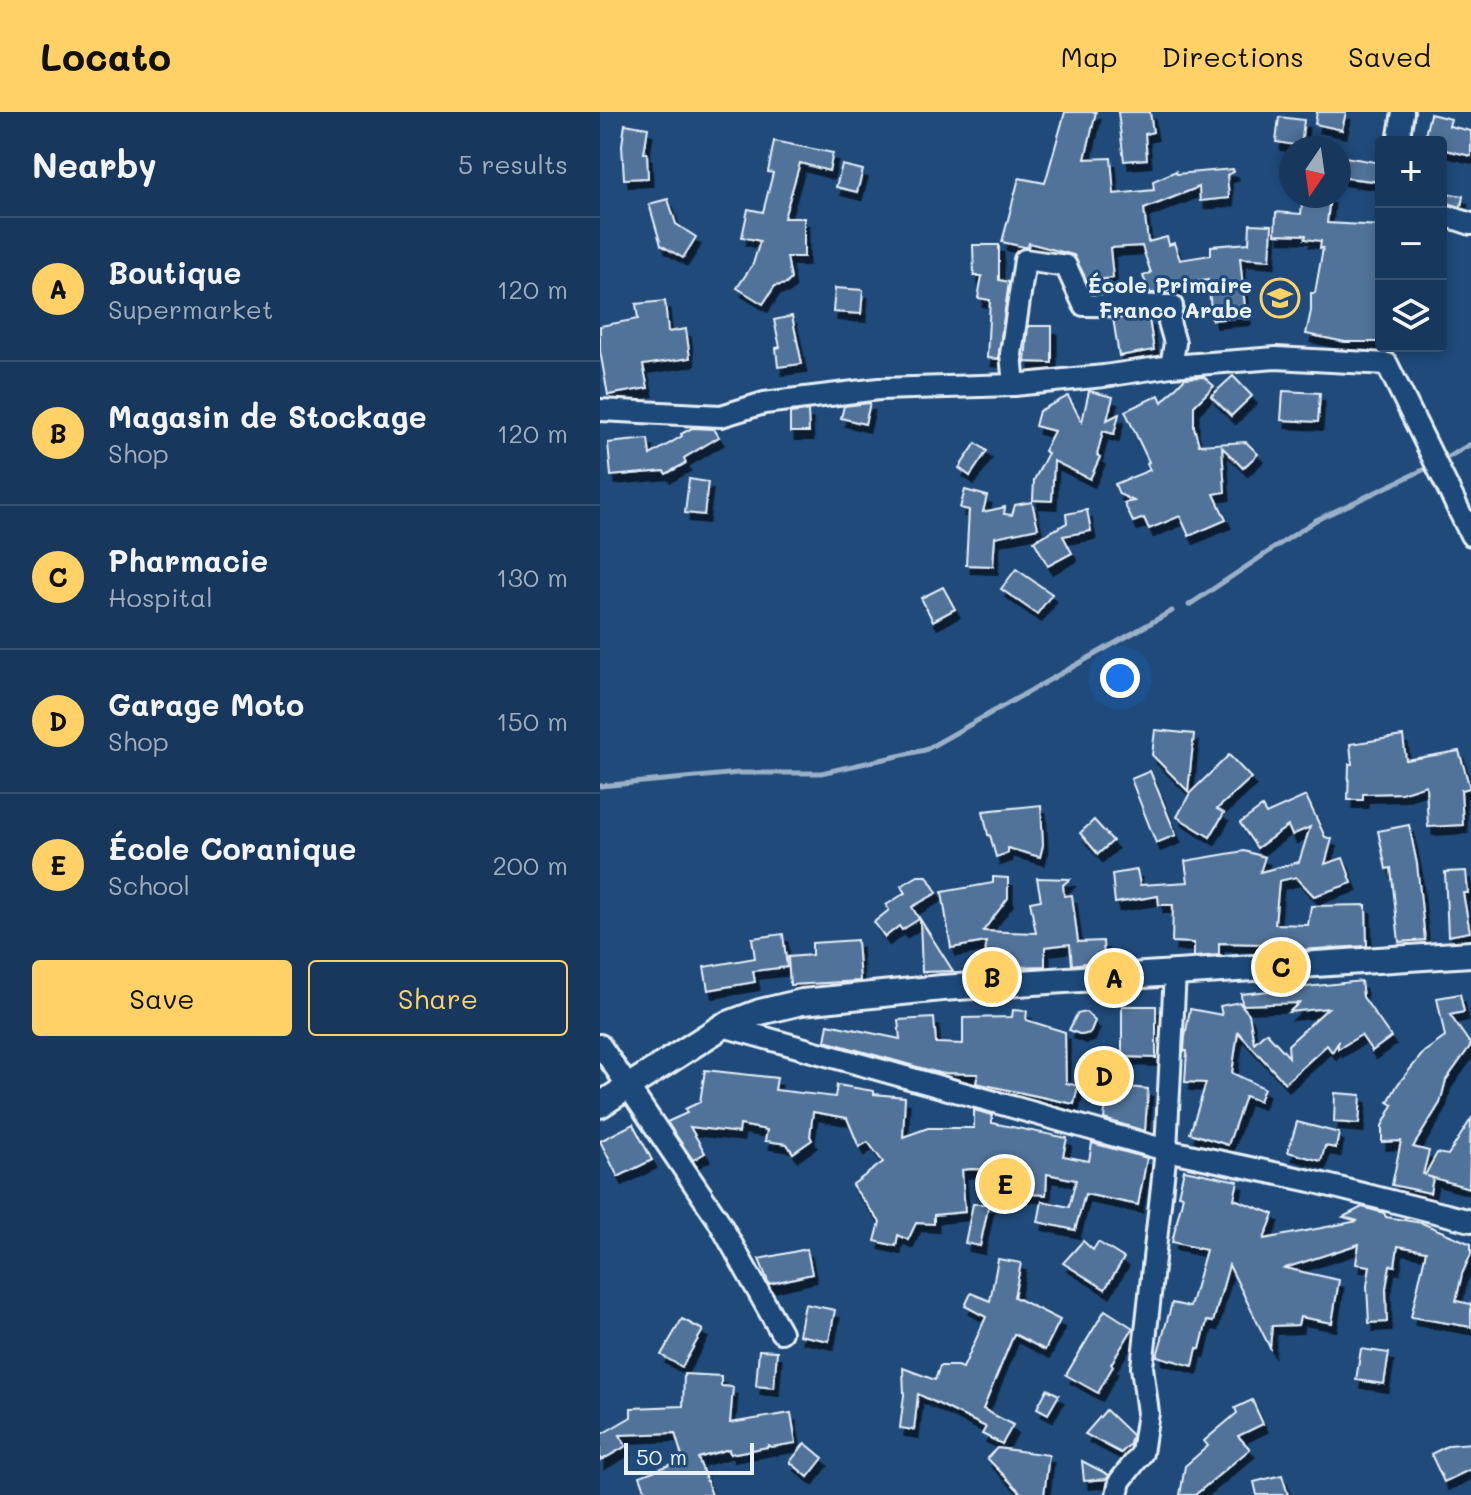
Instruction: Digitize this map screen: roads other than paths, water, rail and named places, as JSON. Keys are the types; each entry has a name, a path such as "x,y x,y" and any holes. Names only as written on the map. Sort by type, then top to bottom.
{"main road":[{"path":"600,1105 723,1026 760,1012 842,996 1471,954"}],"street":[{"path":"1399,136 1403,112"},
{"path":"1447,216 1471,224"},
{"path":"1014,385 1011,354 1025,260 1066,266 1084,305 1172,306 1169,322 1175,343 1171,366"},
{"path":"600,410 721,416 764,403 879,389 1014,385 1171,366 1276,358 1387,364 1471,535"},
{"path":"1117,1495 1120,1481 1142,1453 1148,1413 1142,1367 1166,1150 1175,972"},
{"path":"723,1026 1166,1150 1311,1181 1471,1221"},
{"path":"600,1045 717,1218 781,1332"}],"waterway":[{"path":"1448,457 1471,444"},
{"path":"1189,605 1316,520 1423,470"},
{"path":"600,786 739,773 821,773 925,750 1172,611"}],"place":[{"name":"École Primaire Franco Arabe","path":"1280,298"},
{"name":"Pharmacie","path":"1281,967"},
{"name":"Magasin de Stockage","path":"992,977"},
{"name":"Boutique","path":"1114,978"},
{"name":"Garage Moto","path":"1104,1076"},
{"name":"École Coranique","path":"1005,1184"}]}
